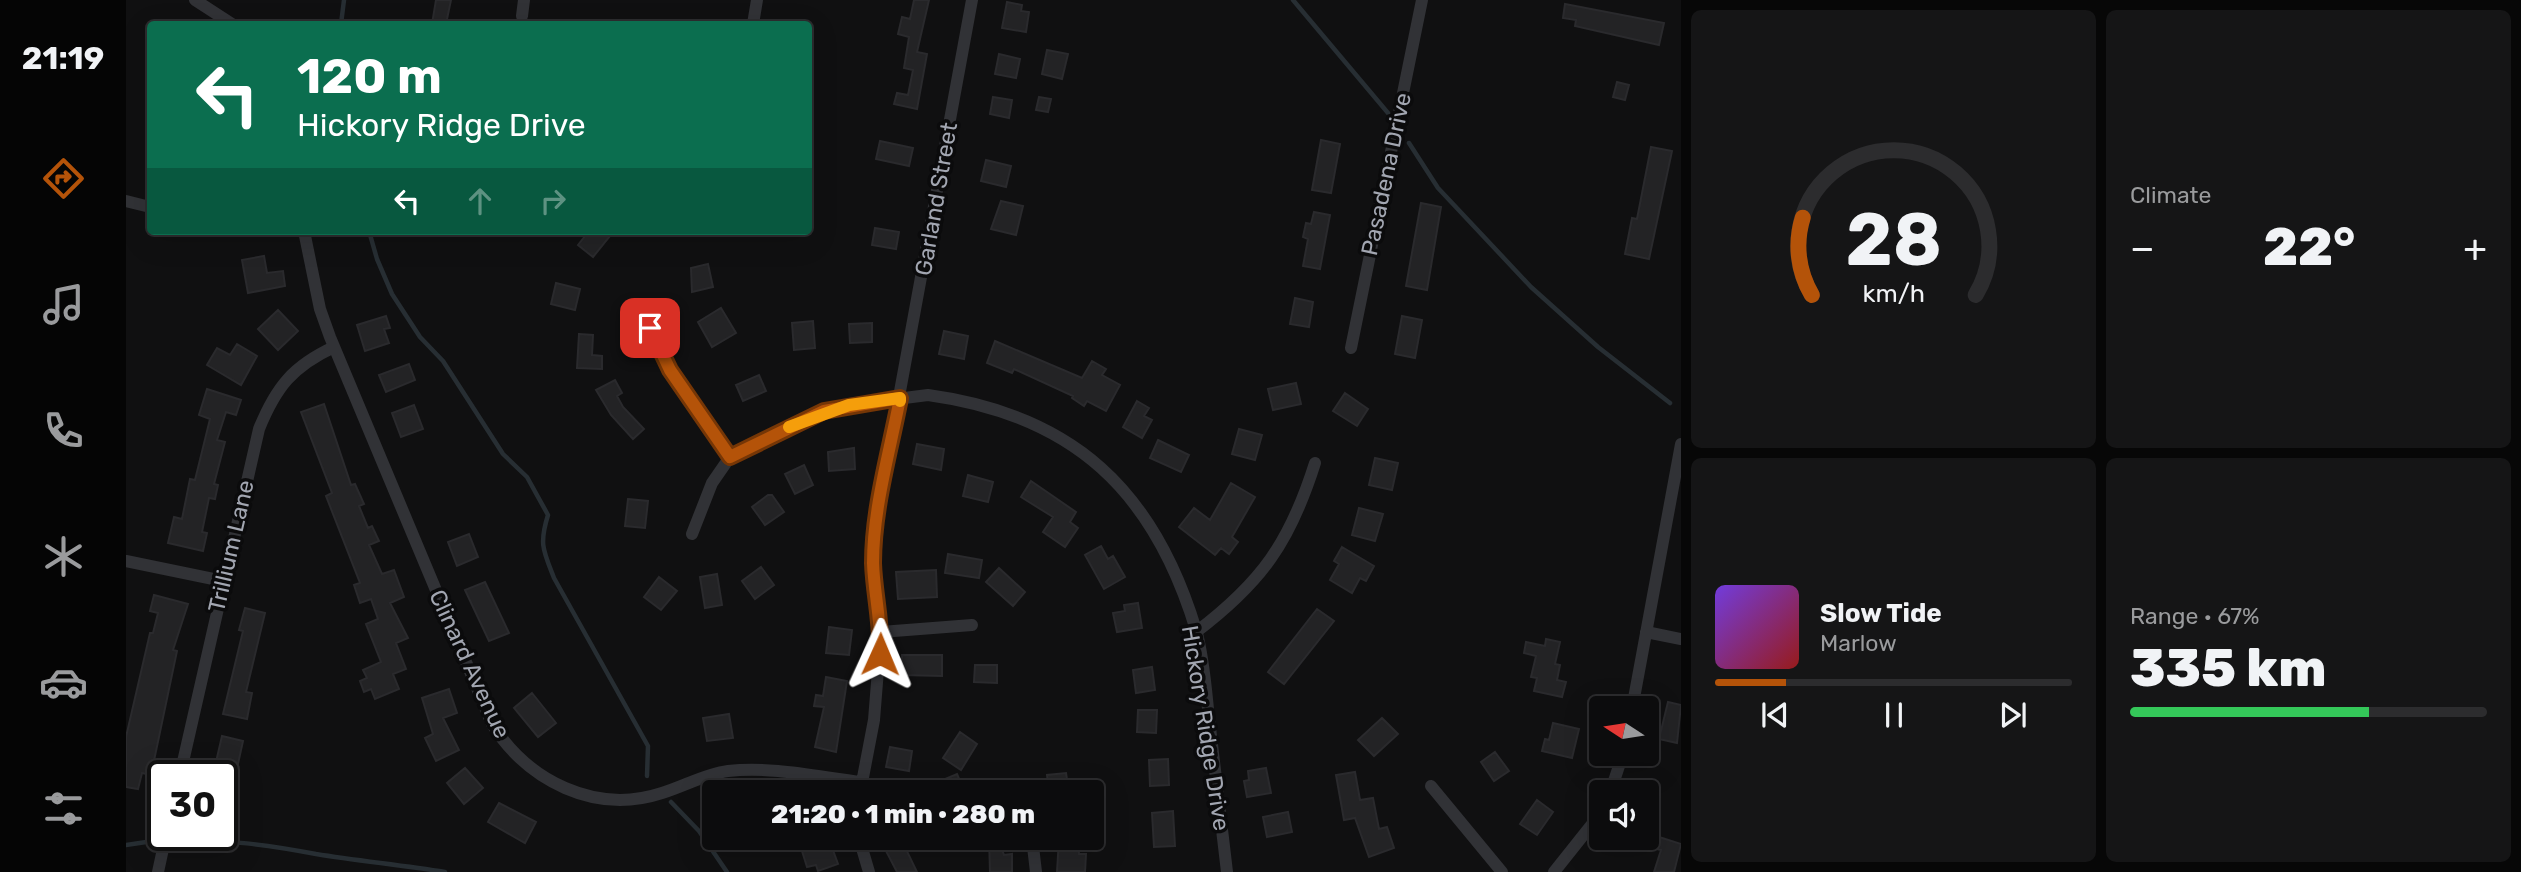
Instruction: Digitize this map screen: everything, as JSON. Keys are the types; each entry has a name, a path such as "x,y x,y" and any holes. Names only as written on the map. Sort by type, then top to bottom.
{"street":[{"path":"195,0 227,21"},
{"path":"522,16 524,0"},
{"path":"753,21 757,0"},
{"name":"Garland Street","path":"863,780 874,720 881,632 873,562 880,500 972,0"},
{"name":"Pasadena Drive","path":"1351,348 1422,0"},
{"path":"126,201 147,206"},
{"name":"Clinard Avenue","path":"305,235 320,309 334,347 492,724 515,756 533,771 572,791 620,799 661,793 704,776 746,770 810,780"},
{"path":"640,307 670,370 730,457 712,483 692,534"},
{"name":"Trillium Lane","path":"183,760 255,442 267,409 278,391 299,367 307,360 334,347"},
{"name":"Hickory Ridge Drive","path":"730,457 824,411 900,398 941,396 1017,415 1046,428 1100,465 1118,483 1153,531 1196,632 1227,872"},
{"path":"1634,696 1681,444"},
{"path":"1196,632 1264,572 1296,515 1315,463"},
{"path":"126,561 223,581"},
{"path":"881,632 972,625"},
{"path":"1646,632 1681,639"},
{"path":"1431,786 1502,872"},
{"path":"1554,872 1589,828"},
{"path":"863,850 869,872"},
{"path":"1033,850 1036,872"},
{"path":"158,872 163,851"}],"building":[{"path":"436,0 451,0 447,21 432,21"},
{"path":"914,0 929,0 917,52 927,54 917,109 894,104 897,93 908,95 913,70 904,68 909,37 898,34 902,17 910,19"},
{"path":"1007,2 1022,5 1021,11 1029,12 1026,32 1002,28"},
{"path":"1565,4 1664,23 1659,45 1575,26 1576,20 1563,18"},
{"path":"1047,50 1068,54 1062,79 1042,74"},
{"path":"999,54 1020,59 1016,78 995,74"},
{"path":"1617,82 1629,85 1625,100 1613,97"},
{"path":"993,97 1012,100 1009,118 990,114"},
{"path":"1039,97 1051,99 1048,112 1036,110"},
{"path":"1321,140 1340,144 1331,193 1312,190"},
{"path":"880,141 913,148 909,166 876,159"},
{"path":"1651,147 1672,151 1649,259 1625,254 1632,218 1637,219"},
{"path":"986,160 1011,166 1006,187 981,181"},
{"path":"1001,201 1023,206 1016,235 991,229"},
{"path":"1421,203 1441,207 1427,290 1406,286"},
{"path":"1314,212 1330,215 1320,269 1303,266 1308,239 1303,237 1306,223 1311,224"},
{"path":"875,228 899,232 896,249 872,245"},
{"path":"586,235 610,236 593,257 578,245"},
{"path":"264,256 267,273 283,271 285,286 248,293 242,260"},
{"path":"708,264 713,287 692,292 691,268"},
{"path":"556,283 580,289 575,310 551,304"},
{"path":"1295,298 1313,302 1309,327 1290,324"},
{"path":"721,308 736,333 712,347 698,322"},
{"path":"278,310 298,331 278,350 258,329"},
{"path":"386,316 390,328 384,329 389,343 365,351 357,325"},
{"path":"1402,316 1422,320 1415,358 1395,354"},
{"path":"813,321 815,348 794,350 792,323"},
{"path":"872,323 872,342 850,343 849,324"},
{"path":"944,331 968,336 964,359 939,354"},
{"path":"579,334 593,335 592,355 602,356 602,369 577,368"},
{"path":"995,341 1082,378 1092,361 1106,369 1102,375 1120,385 1106,411 1087,401 1084,406 1072,398 1073,396 1014,369 1012,373 987,363"},
{"path":"237,344 257,356 241,385 207,365 217,348 230,355"},
{"path":"409,364 415,380 386,392 379,375"},
{"path":"759,375 766,391 743,401 736,385"},
{"path":"615,380 622,393 617,396 623,407 644,429 633,439 611,415 596,390"},
{"path":"1296,383 1301,404 1273,410 1268,389"},
{"path":"207,389 241,400 236,415 226,412 217,440 225,442 214,484 218,485 215,499 209,498 202,532 207,533 203,551 168,543 174,517 182,519 190,479 195,480 210,419 199,415"},
{"path":"1345,393 1368,409 1357,426 1333,411"},
{"path":"1137,401 1149,408 1144,416 1152,420 1142,438 1123,427"},
{"path":"324,404 351,485 355,484 364,504 359,506 368,528 372,526 379,541 369,545 382,574 394,570 404,597 390,603 408,638 396,643 406,669 393,674 399,689 375,699 371,689 364,692 360,681 367,678 363,670 381,662 366,624 378,619 371,599 360,603 354,585 360,583 326,496 332,493 301,412"},
{"path":"414,405 423,429 401,437 392,413"},
{"path":"1239,429 1262,435 1255,460 1232,454"},
{"path":"1158,440 1189,455 1181,472 1150,458"},
{"path":"917,444 944,449 941,470 913,464"},
{"path":"854,448 855,469 829,471 828,452"},
{"path":"1375,458 1398,463 1392,490 1369,485"},
{"path":"804,465 813,485 795,494 785,474"},
{"path":"968,475 993,482 988,502 963,496"},
{"path":"1031,481 1076,512 1070,522 1078,528 1065,547 1043,532 1053,517 1021,497"},
{"path":"1231,483 1255,497 1232,537 1238,542 1229,554 1221,548 1215,555 1179,527 1194,508 1210,520"},
{"path":"772,495 784,512 765,525 752,507"},
{"path":"628,499 648,501 645,528 625,526"},
{"path":"1359,508 1383,514 1375,541 1352,535"},
{"path":"469,534 478,557 457,566 448,542"},
{"path":"1101,546 1108,559 1113,556 1125,577 1104,589 1085,555"},
{"path":"1342,547 1374,566 1366,581 1360,578 1352,593 1330,580 1339,564 1334,561"},
{"path":"948,554 982,560 979,578 945,573"},
{"path":"761,567 774,585 755,599 742,581"},
{"path":"999,568 1025,592 1013,606 986,582"},
{"path":"936,570 937,597 898,599 896,572"},
{"path":"717,574 722,605 705,608 700,577"},
{"path":"659,577 677,591 661,610 644,597"},
{"path":"485,582 509,633 489,641 465,590"},
{"path":"154,595 188,604 173,650 177,651 154,760 147,760 147,774 142,773 138,789 126,787 126,737 150,633 153,633 158,613 150,611"},
{"path":"1138,603 1142,628 1117,632 1113,613 1125,611 1124,605"},
{"path":"245,608 265,613 246,692 252,693 247,719 223,714 243,631 239,630"},
{"path":"1317,609 1334,621 1284,684 1268,672"},
{"path":"829,627 852,630 849,655 826,653"},
{"path":"1546,639 1560,642 1555,664 1560,665 1557,680 1566,682 1562,697 1534,691 1537,678 1531,677 1536,656 1524,653 1526,642 1545,646"},
{"path":"902,655 942,655 942,676 902,675"},
{"path":"975,665 997,665 997,683 974,682"},
{"path":"1152,667 1155,690 1136,693 1133,670"},
{"path":"826,677 847,681 836,752 815,747 824,707 814,706 816,695 823,696"},
{"path":"449,689 457,713 443,718 459,750 436,761 425,738 433,734 422,698"},
{"path":"532,693 556,723 538,737 514,708"},
{"path":"1668,702 1681,705 1677,743 1659,739"},
{"path":"1138,710 1157,710 1156,733 1137,732"},
{"path":"729,714 733,738 707,741 703,718"},
{"path":"1382,718 1398,734 1374,756 1358,740"},
{"path":"1553,723 1579,729 1572,758 1542,751 1545,739 1549,740"},
{"path":"960,732 977,744 961,770 943,758"},
{"path":"222,736 243,741 238,764 238,760 216,760"},
{"path":"890,747 912,751 909,771 886,767"},
{"path":"1495,752 1509,771 1494,781 1481,762"},
{"path":"1168,759 1169,785 1150,786 1149,760"},
{"path":"465,768 483,788 464,804 447,783"},
{"path":"1266,768 1271,793 1247,797 1244,781 1249,780 1248,771"},
{"path":"1355,772 1360,800 1373,798 1379,829 1387,827 1394,848 1369,857 1355,818 1344,820 1336,775"},
{"path":"1066,773 1067,780 1048,780 1047,775"},
{"path":"957,774 960,780 943,780"},
{"path":"1537,800 1553,812 1537,835 1520,824"},
{"path":"499,803 536,822 525,843 488,822"},
{"path":"1173,811 1175,846 1154,847 1152,813"},
{"path":"1288,812 1292,832 1267,837 1263,817"},
{"path":"1659,837 1681,844 1674,872 1654,872 1661,850"},
{"path":"833,850 838,864 818,871 816,865 807,867 802,851"},
{"path":"886,850 906,850 917,872 897,872"},
{"path":"989,850 1002,850 1004,855 1012,854 1012,872 990,872"},
{"path":"1058,850 1079,850 1079,854 1086,854 1085,872 1057,872"}],"waterway":[{"path":"341,21 344,0"},
{"path":"1293,0 1388,113"},
{"path":"1409,143 1438,188 1531,287 1598,347 1670,403"},
{"path":"370,235 392,294 420,337 443,361 503,454 527,477 548,515 543,540 547,560 554,578 648,746 647,776"},
{"path":"671,802 699,831 727,872"},
{"path":"126,845 147,842"},
{"path":"238,842 445,872"}],"slow traffic":[{"path":"789,427 824,411 849,405 900,398 900,401"}],"route":[{"path":"650,328 670,370 730,457 824,411 900,398 880,500 873,562 881,632 880,654"}]}
